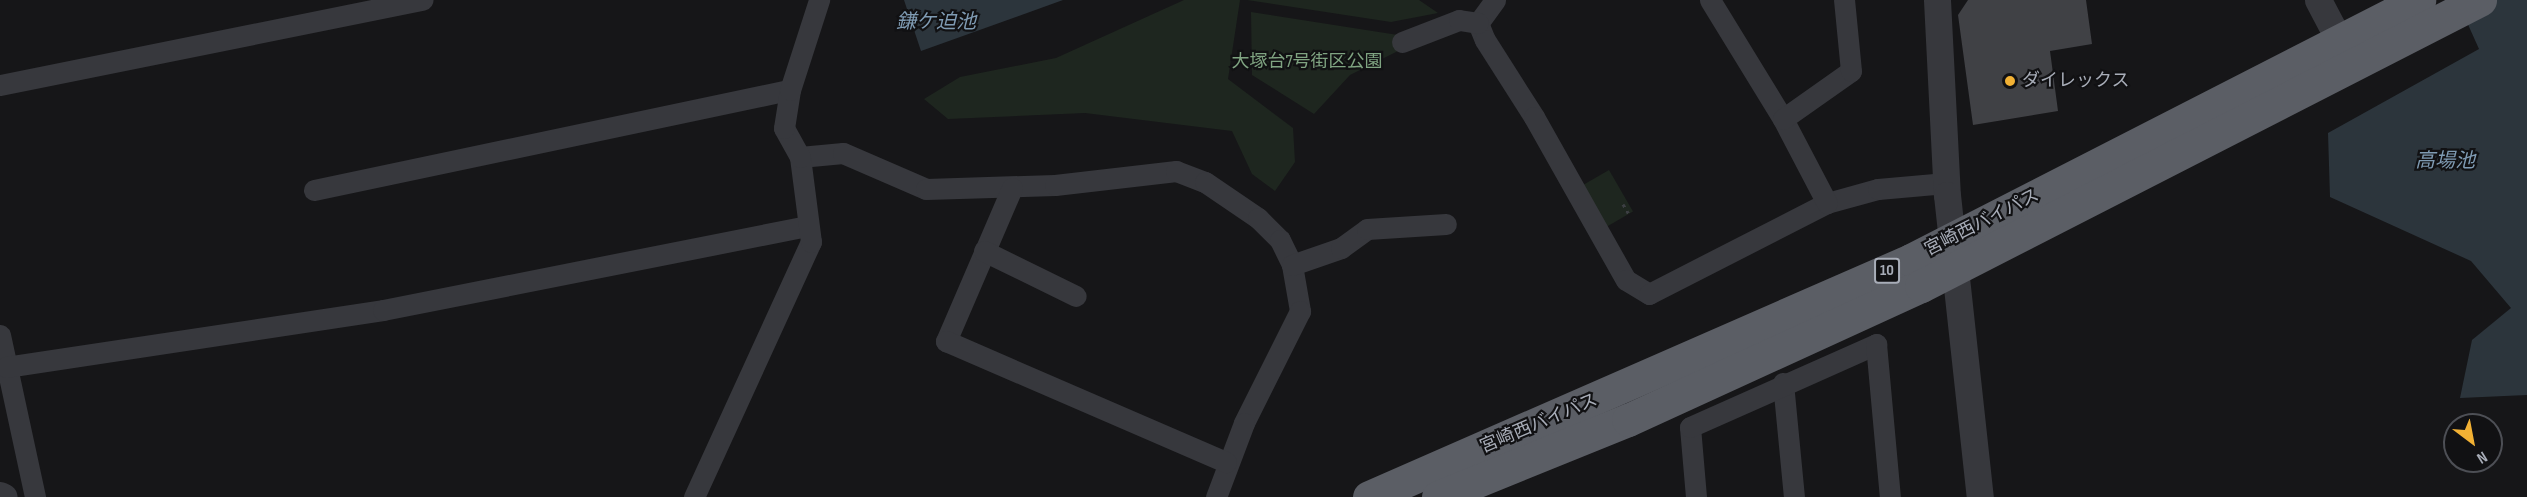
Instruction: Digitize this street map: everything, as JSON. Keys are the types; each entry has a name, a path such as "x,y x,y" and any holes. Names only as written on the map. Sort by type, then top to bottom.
{"highway":[{"name":"宮崎西バイパス","path":"1438,497 1628,420 1921,286 2405,18 2480,0"},
{"name":"宮崎西バイパス","path":"1369,497 1911,260 2346,52"}],"street":[{"path":"0,85 423,0"},
{"path":"694,497 811,243 806,226 800,157 784,128 790,90 819,0"},
{"path":"1478,23 1495,0"},
{"path":"1710,0 1783,119 1827,203"},
{"path":"1783,119 1851,71 1844,0"},
{"path":"1937,0 1947,189 1978,484"},
{"path":"2318,0 2346,52"},
{"path":"1402,42 1459,20 1478,23"},
{"path":"1478,23 1626,280 1649,294 1827,203 1878,189 1947,189"},
{"path":"314,190 790,90"},
{"path":"800,157 843,153 926,189 1012,188 1176,171 1205,182 1258,218 1280,240 1292,265 1300,311 1272,362 1227,462 1216,497"},
{"path":"1012,188 946,341 1227,462"},
{"path":"1292,265 1341,248 1367,229 1446,224"},
{"path":"6,367 383,310 806,226"},
{"path":"984,251 1076,296"},
{"path":"0,335 35,497"},
{"path":"1696,497 1690,427 1783,383 1876,344 1890,497"},
{"path":"1783,383 1794,497"},
{"path":"0,495 4,497"}],"path":[{"path":"1623,204 1630,216"},
{"path":"1626,210 1632,207"}],"green space":[{"path":"1184,0 1240,0 1228,79 1293,128 1295,162 1275,191 1252,174 1232,131 1085,113 948,119 924,99 960,77 1056,58"},
{"path":"1247,0 1419,0 1438,13 1391,22"},
{"name":"大塚台7号街区公園","path":"1251,12 1398,35 1406,47 1350,75 1314,114 1252,75"},
{"path":"1609,170 1633,212 1605,228 1581,186"}],"water":[{"name":"鎌ケ迫池","path":"904,0 1063,0 921,51"},
{"name":"高場池","path":"2457,0 2527,0 2527,395 2460,398 2472,340 2511,308 2471,261 2330,197 2328,133 2479,49"}],"building":[{"name":"ダイレックス","path":"1968,0 2086,0 2092,44 2050,51 2058,111 1973,125 1958,15"}],"place":[{"name":"ダイレックス","path":"2010,81"}]}
